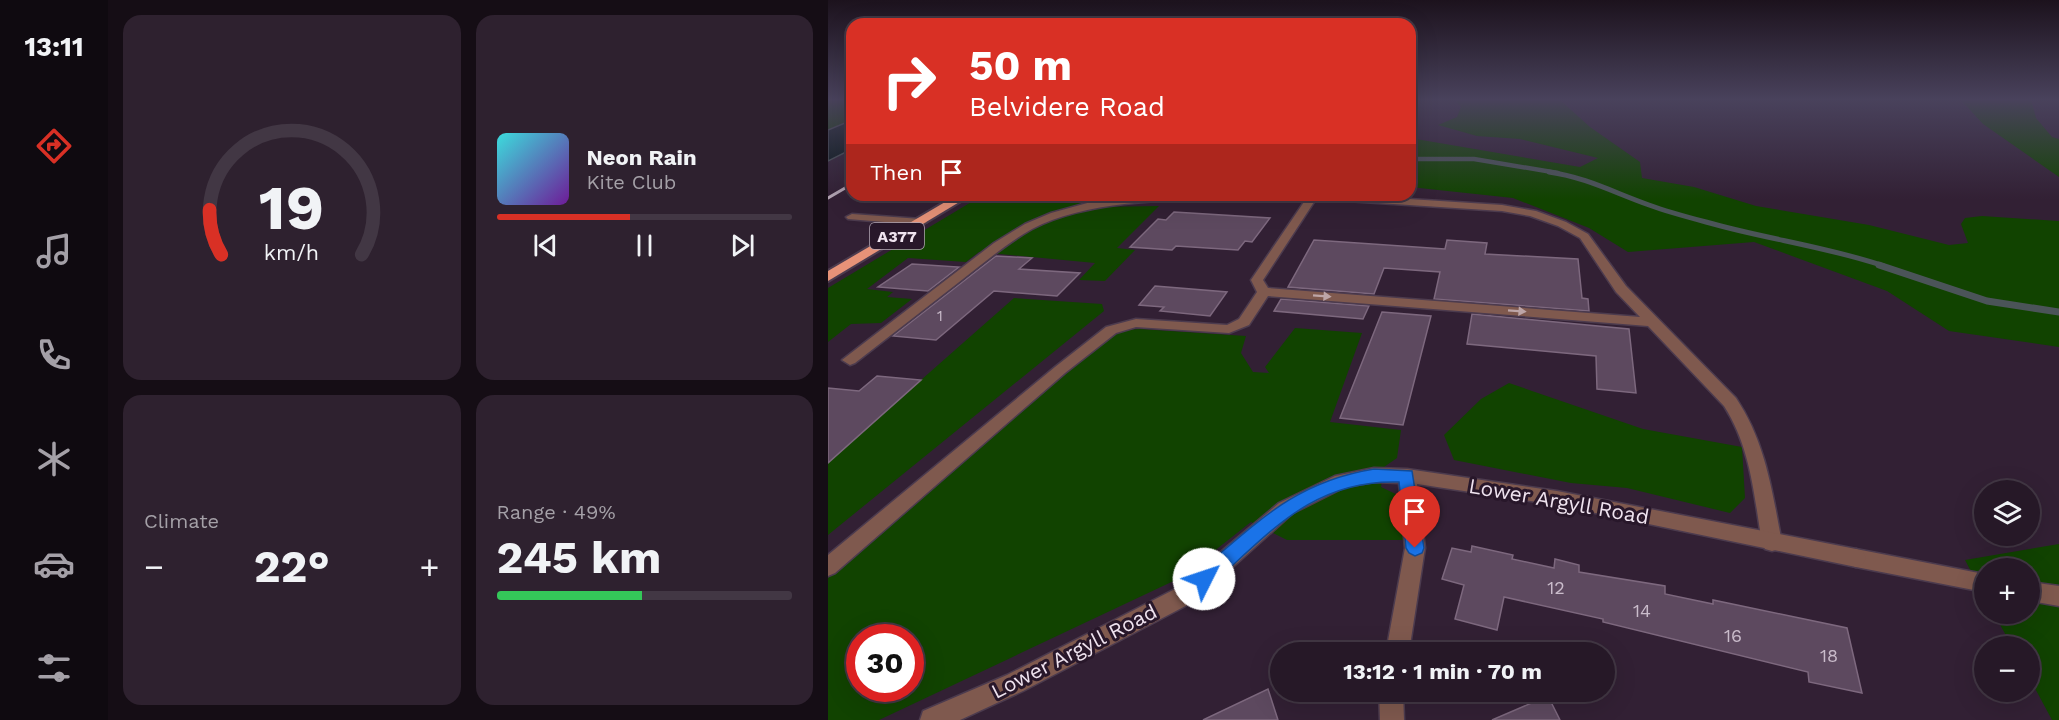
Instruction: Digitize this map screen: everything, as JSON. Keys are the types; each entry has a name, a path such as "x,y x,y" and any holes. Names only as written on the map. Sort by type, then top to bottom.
{"highway":[{"name":"A377","path":"828,277 955,201"}],"street":[{"path":"850,360 998,246 1029,226 1054,215 1091,205 1131,201"},
{"path":"1264,292 1257,280 1310,201"},
{"path":"1392,201 1502,208 1548,218 1584,236 1621,289 1655,322 1743,419 1755,444 1773,543"},
{"path":"852,217 921,222"},
{"path":"1264,292 1655,322"},
{"path":"828,567 1060,370 1111,330 1136,323 1234,328 1244,322 1264,292"},
{"name":"Lower Argyll Road","path":"932,720 1015,682 1187,594 1286,508 1341,481 1374,475 1407,476 1557,498 1773,543 1974,581"},
{"path":"1398,642 1415,548 1407,476"},
{"path":"2040,593 2059,596"},
{"path":"1391,702 1392,720"}],"green space":[{"path":"1465,133 1598,133 1640,162 1642,178 1694,187 1756,206 1869,225 1949,245 1968,243 1961,224 1965,218 1982,216 2059,221 2059,347 1949,331 1887,291 1754,242 1628,252 1589,228 1513,198 1416,188 1416,139 1580,167 1598,158 1520,139 1477,136"},
{"path":"1995,133 2048,133 2052,137 2059,139 2059,177"},
{"path":"973,201 1072,201 1100,207 1159,206 1117,248 1135,250 1105,281 1079,280 1095,263 979,252 966,262 908,258 867,289 893,292 887,297 912,299 881,323 851,324 828,342 828,288"},
{"path":"1014,298 1102,304 1104,311 828,535 828,462"},
{"path":"1295,328 1362,333 1330,422 1401,430 1397,458 1384,467 1381,487 1404,498 1405,540 1287,540 1251,522 1180,578 924,699 924,624 846,624 846,702 917,702 879,720 828,720 828,578 1106,339 1125,330 1140,329 1246,336 1241,353 1253,372 1269,373 1265,367"},
{"path":"1509,383 1643,429 1742,447 1745,498 1730,513 1627,488 1571,483 1454,460 1444,435 1481,399"},
{"path":"2059,544 2059,720 2052,720 2040,698 2040,636 2006,636 2000,624 2040,624 2040,558 1977,558"},
{"path":"1974,558 1974,577 1965,560"}],"shaded area":[{"path":"828,133 846,133 846,152 828,161"}],"building":[{"path":"1174,212 1270,218 1252,242 1245,241 1238,250 1176,246 1172,250 1130,247 1158,219 1166,220"},
{"path":"1314,240 1445,249 1447,240 1487,243 1485,254 1578,259 1582,298 1588,299 1589,311 1434,299 1440,272 1384,268 1374,294 1288,287"},
{"path":"996,256 1032,258 1019,269 1080,273 1057,296 994,291 936,340 893,336"},
{"path":"912,264 959,267 928,291 878,287"},
{"path":"1155,286 1227,292 1210,316 1160,311 1164,307 1139,305"},
{"path":"1281,299 1369,306 1363,319 1274,311"},
{"path":"1382,312 1431,316 1403,425 1340,418"},
{"path":"1472,314 1629,329 1636,393 1597,389 1596,356 1467,344"},
{"path":"877,376 921,380 828,463 828,388 859,391"},
{"path":"1472,546 1513,555 1512,559 1554,568 1555,559 1579,565 1579,572 1665,586 1665,594 1713,604 1713,600 1847,628 1862,693 1809,682 1808,672 1603,622 1603,619 1504,597 1497,630 1455,619 1464,585 1442,579 1452,548 1471,552"},
{"path":"1268,689 1270,702 1272,702 1278,720 1203,720"},
{"path":"1534,702 1551,702 1560,720 1492,720"}],"waterway":[{"path":"1416,159 1474,159 1558,173"},
{"path":"1549,172 1587,181 1685,216 1840,253 1884,266"},
{"path":"1879,265 1987,301 2059,312"}],"railway":[{"path":"828,198 846,188"}],"route":[{"path":"1204,579 1286,508 1341,481 1374,475 1407,476 1415,548"}]}
